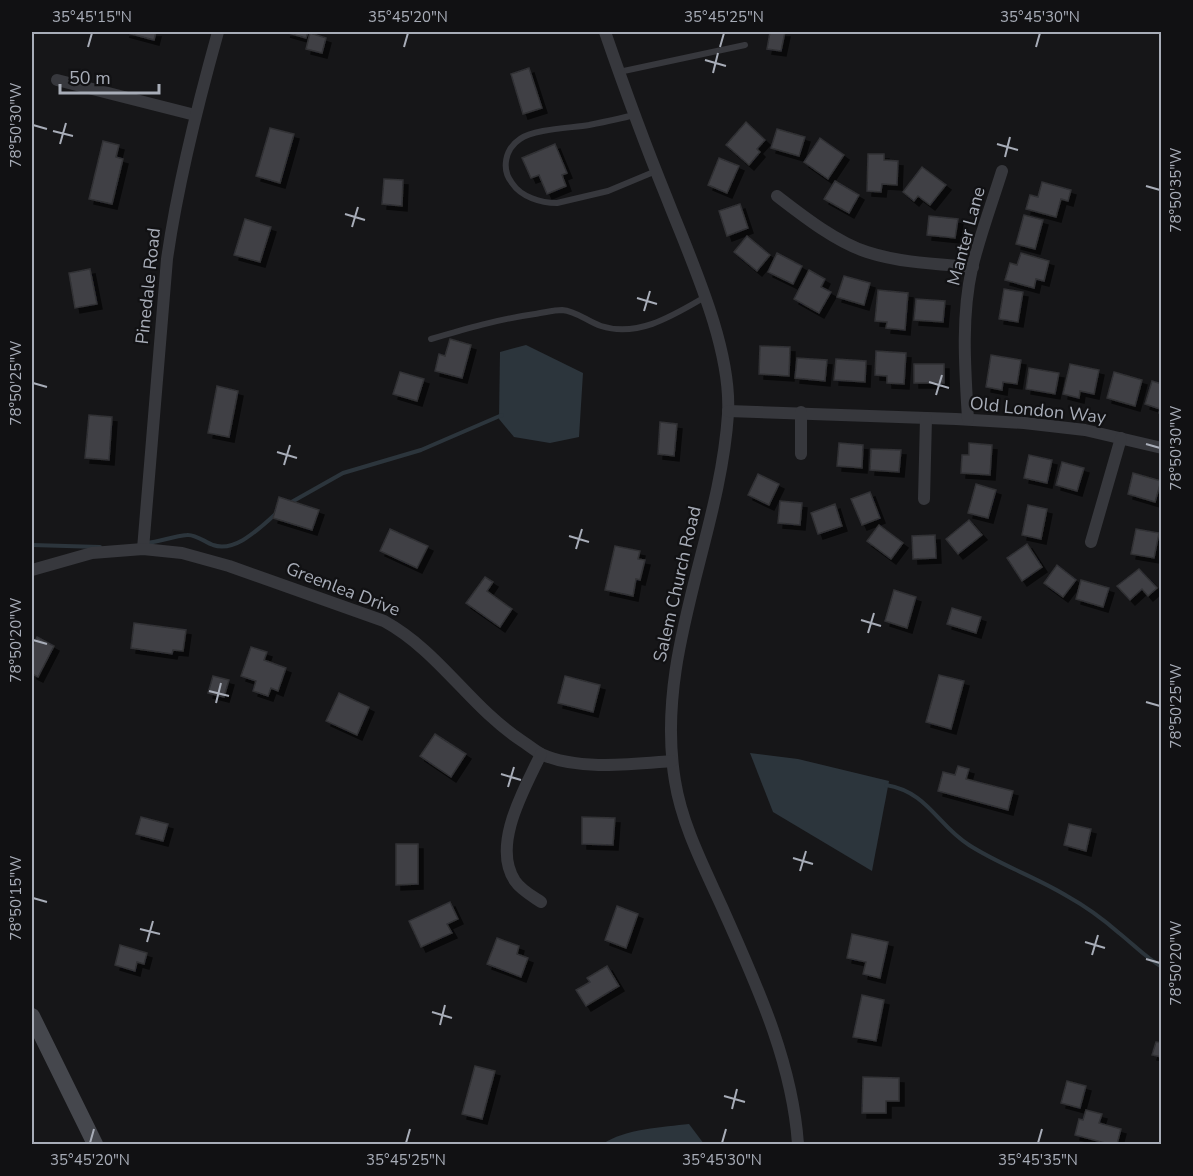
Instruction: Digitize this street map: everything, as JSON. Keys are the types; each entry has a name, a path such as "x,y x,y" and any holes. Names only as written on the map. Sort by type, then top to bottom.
{"main road":[{"path":"32,1016 95,1144"}],"street":[{"name":"Pinedale Road","path":"143,549 168,259 177,194 195,115 218,32"},
{"name":"Salem Church Road","path":"605,32 705,297 723,362 728,411 721,465 674,682 670,714 672,761 680,803 688,827 778,1042 794,1106 798,1144"},
{"path":"57,80 195,115"},
{"name":"Manter Lane","path":"968,419 964,342 966,305 972,267 1002,171"},
{"path":"777,196 831,233 865,251 901,261 972,267"},
{"name":"Old London Way","path":"728,411 968,419 1085,430 1161,448"},
{"path":"801,412 801,454"},
{"path":"924,499 926,418"},
{"path":"1091,542 1121,438"},
{"name":"Greenlea Drive","path":"32,570 92,553 143,549 182,554 230,566 384,621 401,630 422,646 486,713 507,731 541,754 600,765 672,761"},
{"path":"541,754 513,815 507,846 509,870 517,884 541,902"}],"lane":[{"path":"619,72 746,45"},
{"path":"635,115 521,138 506,157 504,167 507,177 516,188 531,197 557,203 608,191 656,171"},
{"path":"431,339 518,317 563,310 580,315 601,326 621,329 648,325 666,320 705,297"}],"shaded area":[{"path":"526,345 583,373 579,437 550,443 514,437 499,419 500,352"},
{"path":"750,753 798,759 889,781 872,871 773,812"},
{"path":"689,1124 704,1144 603,1144 633,1132"}],"building":[{"path":"124,32 156,32 154,40"},
{"path":"285,32 308,32 306,38"},
{"path":"770,32 785,32 781,51 767,49"},
{"path":"310,33 326,38 322,53 306,49"},
{"path":"529,68 542,108 523,114 511,74"},
{"path":"746,122 765,140 757,149 760,152 749,165 726,145"},
{"path":"270,128 294,134 280,183 256,176"},
{"path":"777,129 805,137 799,156 771,148"},
{"path":"820,138 844,155 828,179 804,162"},
{"path":"103,141 119,145 116,157 123,159 112,204 89,199"},
{"path":"555,144 567,173 562,175 566,186 547,194 539,175 531,178 522,158"},
{"path":"868,154 884,154 884,160 898,161 897,185 882,184 881,192 867,191"},
{"path":"719,158 739,166 727,193 708,185"},
{"path":"922,167 946,185 930,205 918,196 914,201 903,192"},
{"path":"384,179 403,180 402,206 382,204"},
{"path":"835,181 859,195 849,213 824,199"},
{"path":"1042,182 1071,190 1068,201 1061,199 1056,217 1026,209 1030,195 1038,197"},
{"path":"740,204 748,228 727,236 719,211"},
{"path":"1024,215 1043,220 1035,249 1016,244"},
{"path":"929,216 958,219 955,238 927,235"},
{"path":"245,219 271,227 260,262 234,255"},
{"path":"747,236 770,255 757,271 734,252"},
{"path":"777,253 802,266 793,284 768,272"},
{"path":"1021,253 1049,261 1044,281 1036,279 1034,288 1005,280 1010,263 1017,265"},
{"path":"90,269 97,304 75,308 69,273"},
{"path":"809,270 825,279 821,287 831,292 819,313 794,299"},
{"path":"844,276 870,283 864,305 837,297"},
{"path":"1004,289 1023,292 1018,322 999,319"},
{"path":"878,290 908,293 905,330 886,328 887,322 875,321"},
{"path":"916,299 945,301 943,322 914,320"},
{"path":"450,339 471,345 462,378 435,371 439,354 445,356"},
{"path":"760,346 790,347 789,376 759,374"},
{"path":"876,351 906,353 904,384 887,383 887,376 875,375"},
{"path":"991,355 1021,360 1017,384 1003,382 1002,390 986,387"},
{"path":"797,358 827,360 825,381 795,378"},
{"path":"836,359 866,361 865,382 834,380"},
{"path":"914,364 944,364 944,383 914,383"},
{"path":"1070,364 1099,370 1094,394 1080,391 1079,398 1063,394"},
{"path":"1029,368 1059,373 1055,394 1026,389"},
{"path":"400,372 424,379 417,401 393,394"},
{"path":"1114,372 1142,380 1135,406 1107,398"},
{"path":"1152,381 1162,384 1162,414 1159,413 1160,409 1145,404"},
{"path":"217,386 238,391 229,437 208,433"},
{"path":"89,415 112,417 109,460 85,458"},
{"path":"660,422 677,424 674,456 658,454"},
{"path":"839,443 863,445 862,468 837,466"},
{"path":"969,443 992,445 990,475 961,473 962,455 969,455"},
{"path":"871,449 901,450 899,472 870,470"},
{"path":"1029,455 1052,460 1047,483 1024,478"},
{"path":"1062,462 1084,468 1077,491 1056,485"},
{"path":"1133,473 1161,481 1155,502 1128,494"},
{"path":"758,474 779,484 769,505 748,495"},
{"path":"976,484 996,490 988,518 968,513"},
{"path":"870,492 880,518 862,525 851,499"},
{"path":"279,497 319,510 312,530 273,518"},
{"path":"780,501 802,503 800,525 778,523"},
{"path":"835,504 842,526 818,534 811,513"},
{"path":"1028,505 1047,509 1041,539 1022,535"},
{"path":"969,520 982,535 958,554 946,539"},
{"path":"879,525 903,543 891,559 867,541"},
{"path":"390,529 428,546 417,568 380,551"},
{"path":"1136,529 1159,533 1154,558 1131,554"},
{"path":"935,535 936,558 913,559 912,536"},
{"path":"1027,544 1042,567 1022,581 1007,558"},
{"path":"615,546 640,551 638,559 645,560 640,580 636,579 633,596 605,590"},
{"path":"1057,565 1076,580 1063,597 1044,583"},
{"path":"1139,569 1157,588 1148,596 1142,589 1130,600 1117,586"},
{"path":"485,577 493,582 487,591 512,609 500,627 466,603"},
{"path":"1081,580 1109,588 1103,607 1076,599"},
{"path":"894,590 916,597 907,628 885,621"},
{"path":"952,608 981,617 976,633 947,624"},
{"path":"134,623 186,630 183,651 173,650 172,654 131,648"},
{"path":"37,637 54,646 38,677 32,674 32,647"},
{"path":"251,647 267,652 264,660 286,668 278,691 271,688 268,696 253,691 256,681 241,676"},
{"path":"939,675 964,681 951,729 926,722"},
{"path":"213,676 229,680 224,697 208,693"},
{"path":"565,676 600,685 593,712 558,703"},
{"path":"339,693 369,707 357,735 326,721"},
{"path":"435,734 466,754 451,777 420,756"},
{"path":"958,766 969,769 966,779 1013,791 1008,810 938,791 943,772 955,775"},
{"path":"141,817 168,824 163,841 136,834"},
{"path":"582,817 615,818 613,845 582,844"},
{"path":"1069,824 1091,829 1086,851 1064,845"},
{"path":"396,844 418,844 418,884 396,885"},
{"path":"450,902 458,919 447,924 452,933 421,947 409,921"},
{"path":"617,906 638,914 626,948 605,940"},
{"path":"852,934 888,942 880,978 863,974 866,962 847,958"},
{"path":"497,938 519,946 517,954 528,958 521,977 487,964"},
{"path":"120,945 147,953 144,964 137,962 135,971 115,965"},
{"path":"607,966 619,986 586,1006 576,990 590,982 587,978"},
{"path":"862,995 884,1000 876,1041 853,1037"},
{"path":"1156,1042 1162,1043 1162,1057 1152,1055"},
{"path":"475,1066 495,1071 482,1119 462,1114"},
{"path":"863,1077 899,1078 899,1101 886,1101 886,1113 862,1113"},
{"path":"1067,1081 1086,1086 1080,1108 1061,1103"},
{"path":"1086,1110 1102,1114 1099,1123 1121,1129 1117,1144 1075,1135 1079,1119 1083,1120"}],"waterway":[{"path":"288,504 343,473 421,450 502,415"},
{"path":"146,543 190,535 213,545 231,545 248,537 278,512"},
{"path":"32,545 100,547"},
{"path":"886,785 900,789 922,802 969,845 1087,908 1162,967"}]}
